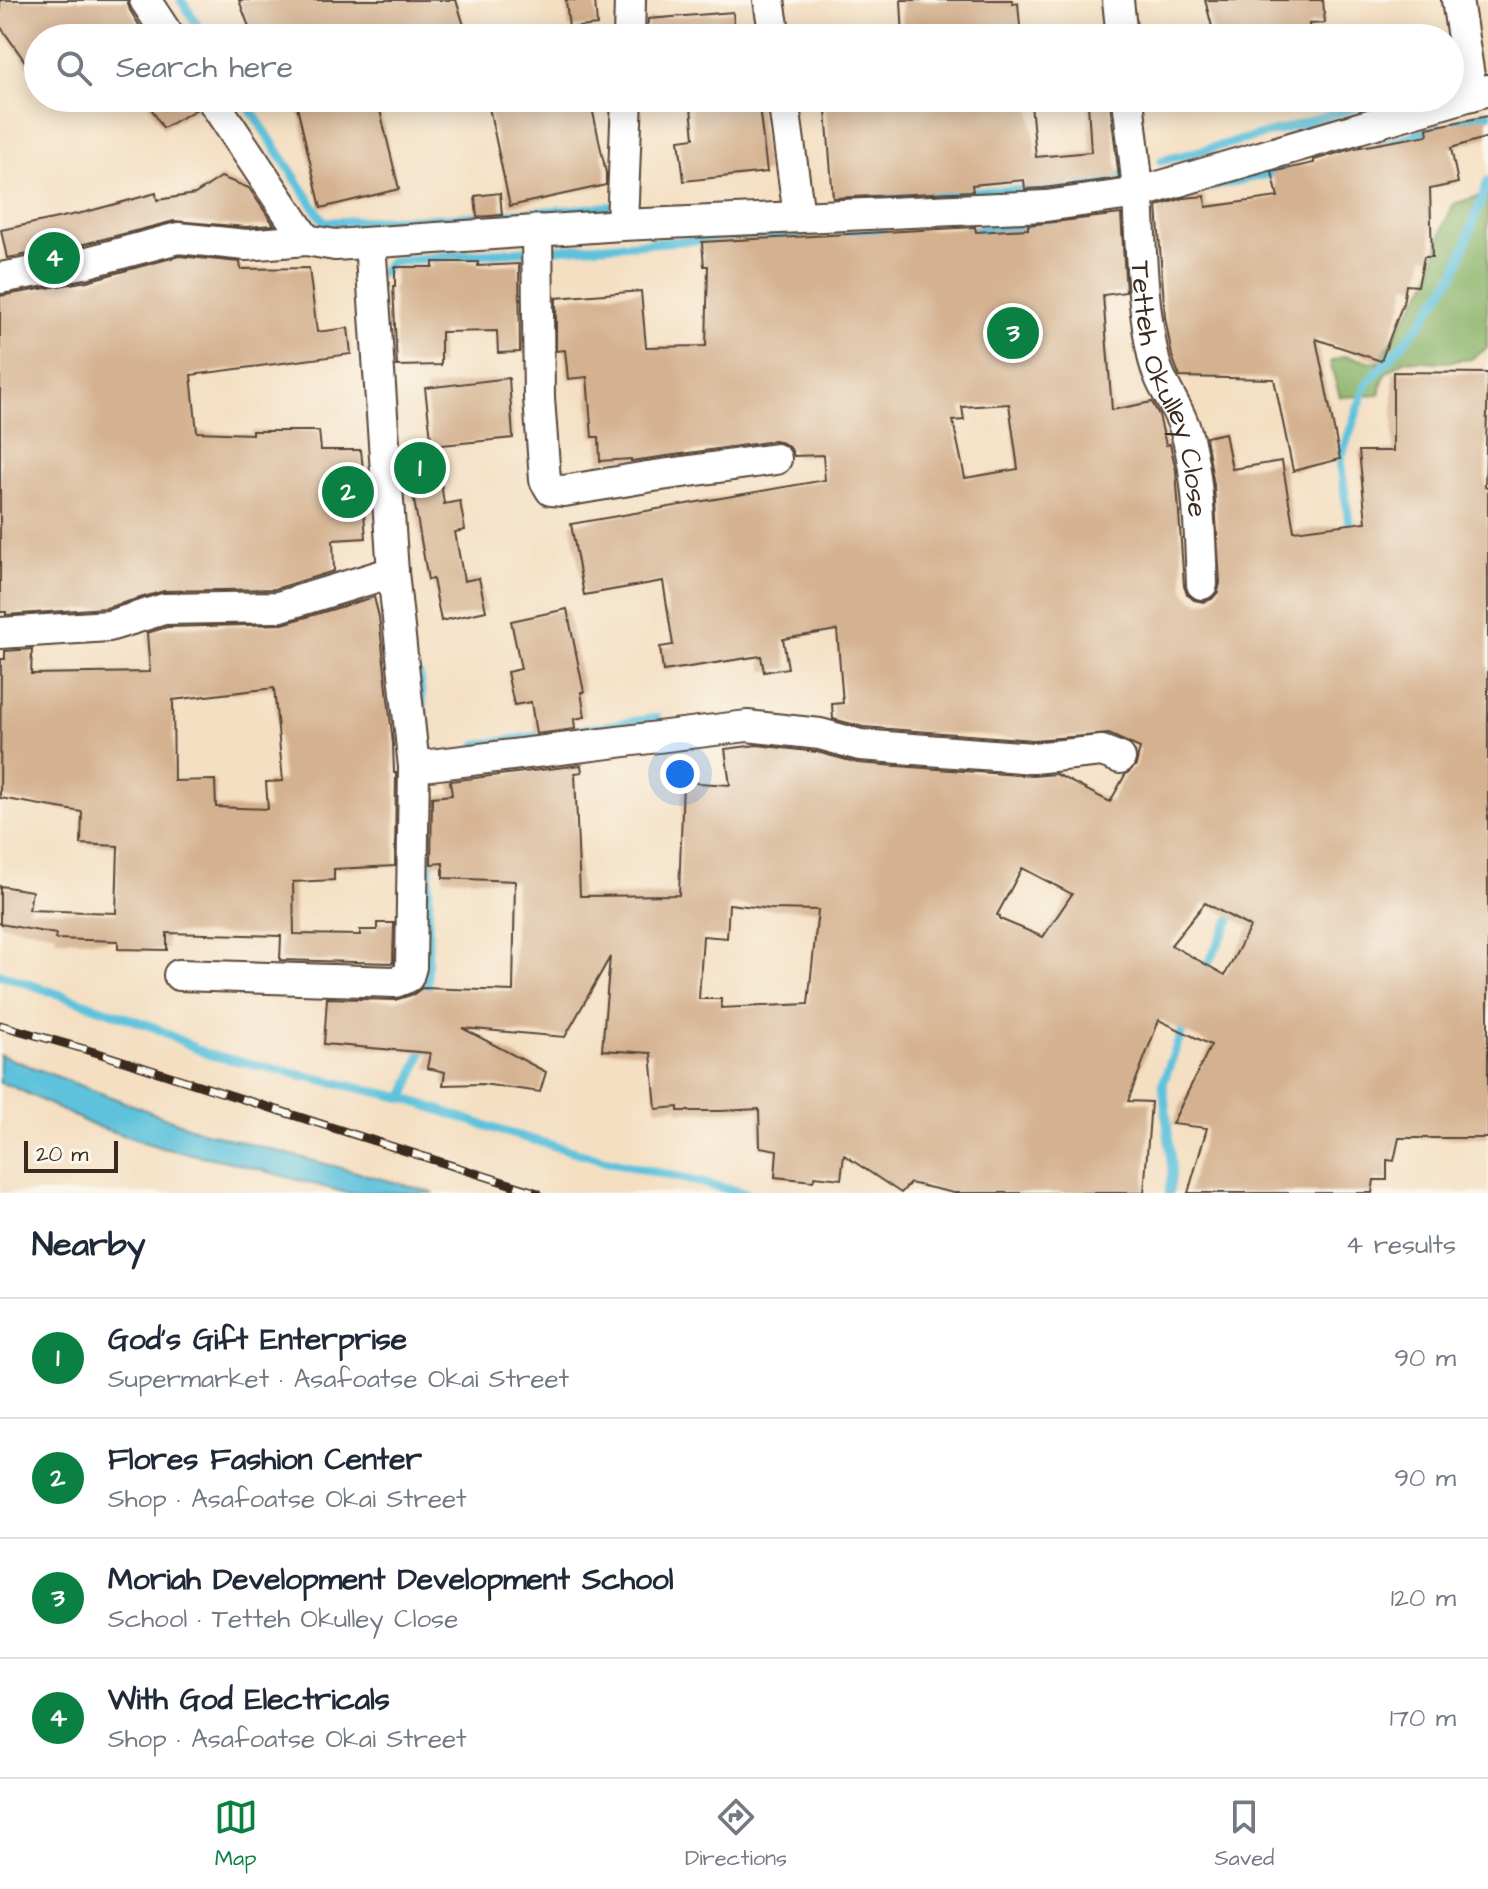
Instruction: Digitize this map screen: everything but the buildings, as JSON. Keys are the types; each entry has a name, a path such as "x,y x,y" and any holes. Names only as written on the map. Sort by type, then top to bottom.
{"street":[{"path":"145,0 161,24"},
{"path":"629,24 630,0"},
{"path":"769,0 773,24"},
{"path":"1118,0 1121,24"},
{"path":"1457,0 1463,24"},
{"path":"1464,28 1480,93"},
{"path":"220,112 306,240"},
{"path":"622,225 626,112"},
{"path":"785,112 799,216"},
{"name":"Tetteh Okulley Close","path":"1129,112 1141,259 1154,358 1159,377 1186,430 1200,538 1202,584"},
{"path":"0,278 84,263 178,238 246,245 306,240 335,245 622,225 1046,206 1138,193 1415,112"},
{"path":"537,230 539,398 545,480 551,490 564,491 776,459"},
{"path":"179,975 395,982 408,977 411,967 414,767 393,572 370,243"},
{"path":"0,633 109,626 164,609 278,607 393,572"},
{"path":"414,767 747,726 820,734 860,745 1033,758 1102,751 1120,758"}],"green space":[{"path":"1488,193 1487,348 1471,359 1444,362 1405,360 1385,374 1379,395 1340,397 1330,362 1344,356 1378,363 1430,278 1444,224 1454,204"}],"water":[{"path":"0,1055 198,1130 435,1193 347,1193 231,1162 162,1148 92,1125 0,1083"}],"waterway":[{"path":"181,0 197,24"},
{"path":"252,112 324,222 449,218 619,206"},
{"path":"1161,161 1340,112"},
{"path":"1457,123 1488,114"},
{"path":"1380,145 1439,128"},
{"path":"1205,188 1284,170"},
{"path":"1081,187 1128,173"},
{"path":"1351,536 1340,460 1366,385 1422,322 1456,271 1488,181"},
{"path":"870,195 1067,189"},
{"path":"965,231 1024,226 1105,212"},
{"path":"352,221 362,239"},
{"path":"382,273 390,262 445,256 883,232"},
{"path":"419,675 430,775 427,999"},
{"path":"477,745 658,718"},
{"path":"1202,975 1237,906"},
{"path":"0,974 154,1027 207,1054 404,1098 498,1130 604,1160 745,1193"},
{"path":"1169,1193 1172,1171 1163,1083 1185,1023"},
{"path":"404,1098 426,1042"}],"railway":[{"path":"0,1025 98,1053 538,1193"}],"place":[{"name":"With God Electricals","path":"54,258"},
{"name":"Moriah Development Development School","path":"1013,333"},
{"name":"God's Gift Enterprise","path":"420,468"},
{"name":"Flores Fashion Center","path":"348,492"}]}
